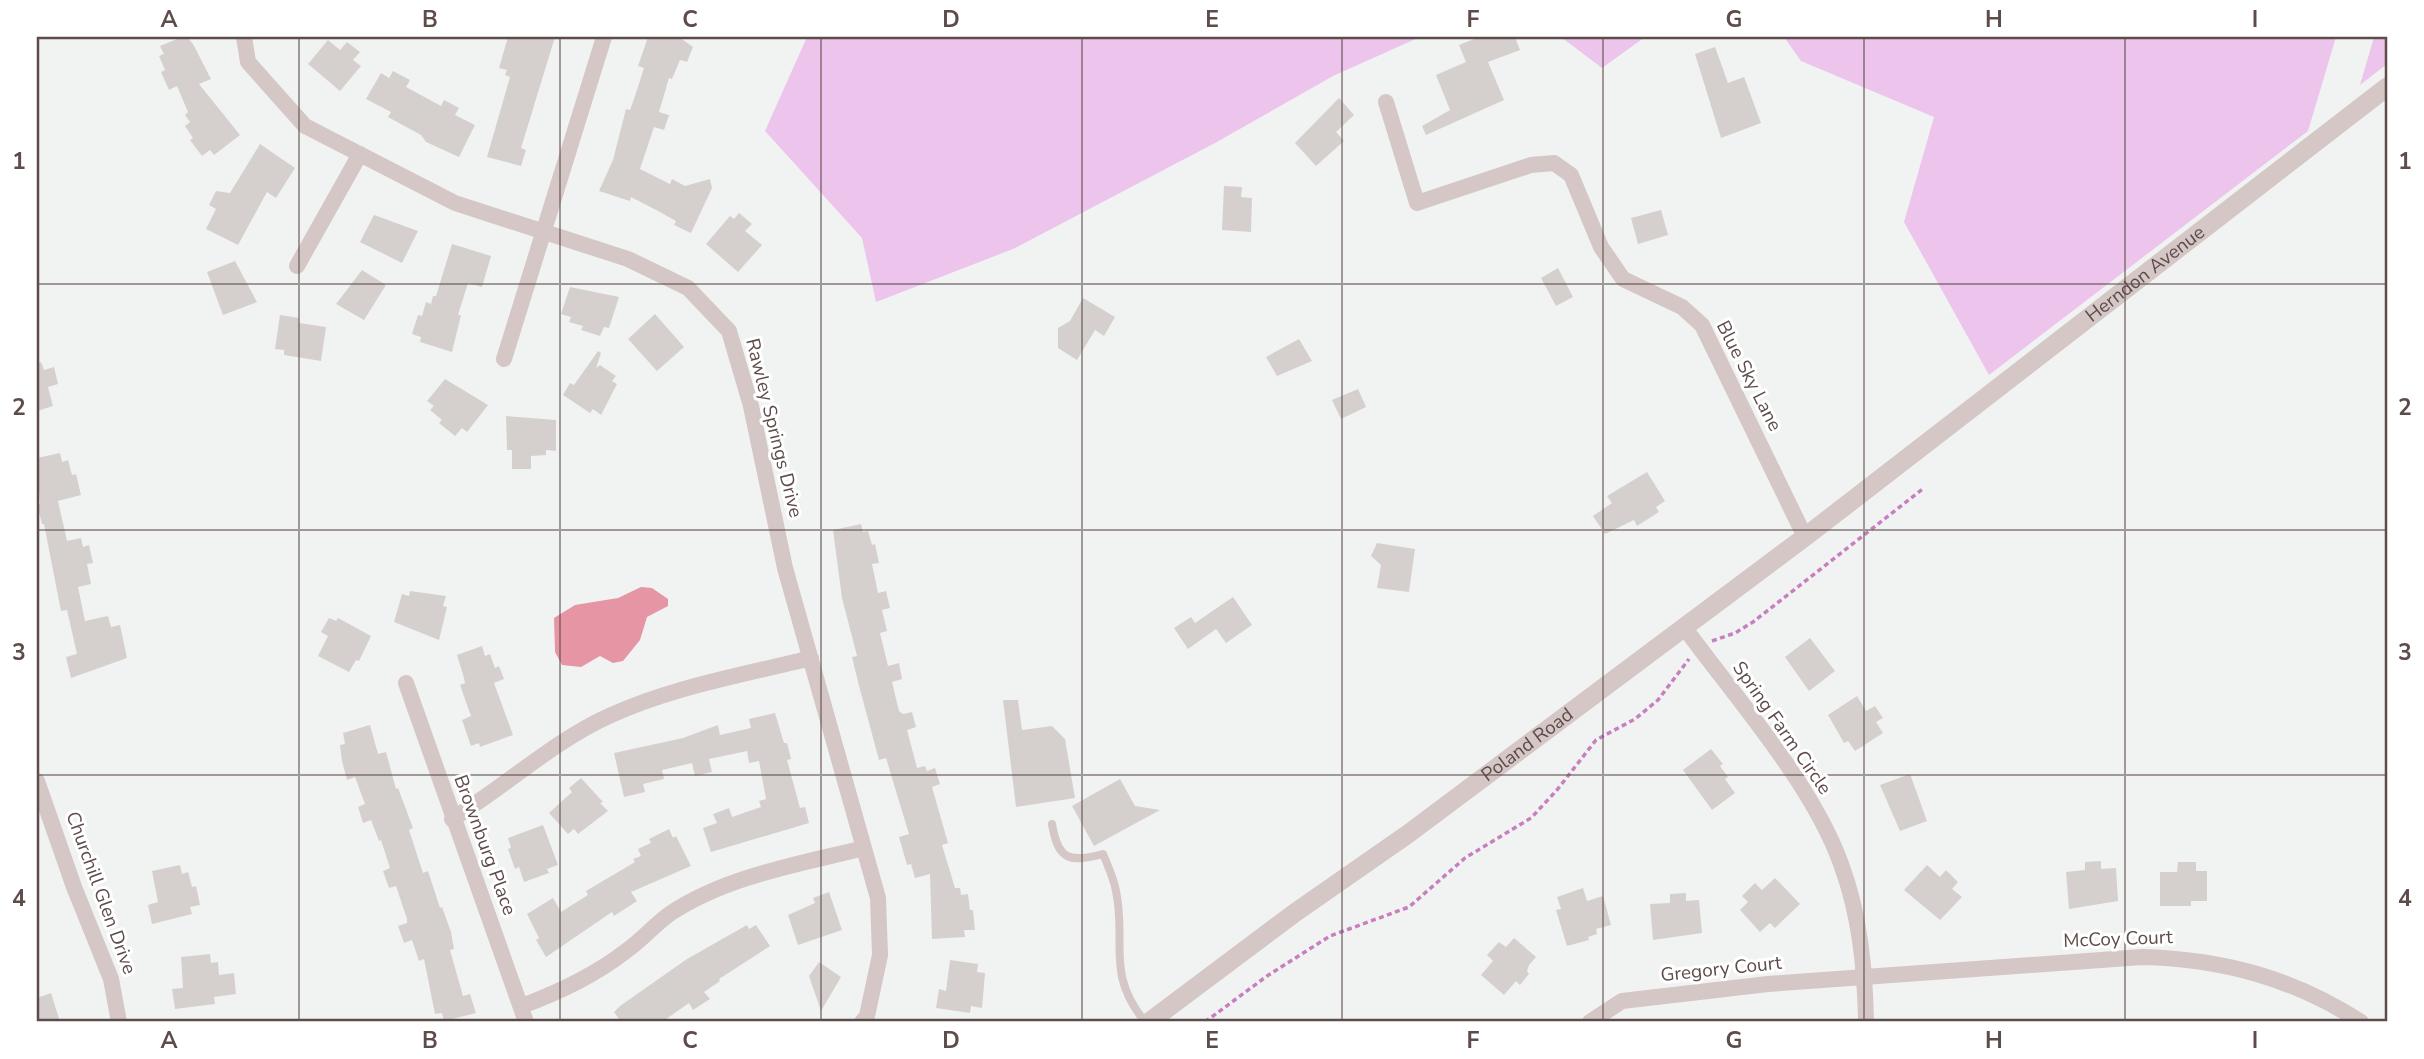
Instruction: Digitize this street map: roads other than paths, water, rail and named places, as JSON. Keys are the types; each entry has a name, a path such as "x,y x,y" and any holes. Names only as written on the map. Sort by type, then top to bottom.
{"street":[{"name":"Rawley Springs Drive","path":"244,37 248,62 304,126 455,203 546,230 628,259 688,288 729,331 751,405 785,568 878,898 880,955 867,1016 862,1022"},
{"path":"504,359 604,37"},
{"name":"Herndon Avenue","path":"1901,461 2387,86"},
{"name":"Blue Sky Lane","path":"1386,102 1417,204 1531,164 1554,163 1571,175 1601,247 1623,279 1682,307 1702,326 1805,537"},
{"path":"298,267 360,154"},
{"name":"Poland Road","path":"1147,1022 1296,912 1419,826 1805,537 1901,461"},
{"name":"Spring Farm Circle","path":"1684,627 1803,788 1841,863 1854,906 1864,976 1866,1022"},
{"path":"452,818 494,794 574,734 608,716 685,689 811,659"},
{"name":"Brownburg Place","path":"406,683 526,1022"},
{"name":"Churchill Glen Drive","path":"37,781 74,887 111,978 119,1022"},
{"path":"522,1006 567,989 625,952 671,913 704,897 752,876 864,848"},
{"name":"McCoy Court","path":"1864,976 2142,957 2180,958 2244,969 2293,985 2361,1022"},
{"name":"Gregory Court","path":"1590,1022 1622,1001 1864,976"}],"lane":[{"path":"1052,824 1055,843 1065,856 1081,860 1103,855 1117,892 1121,975 1130,1003 1147,1022"}]}
